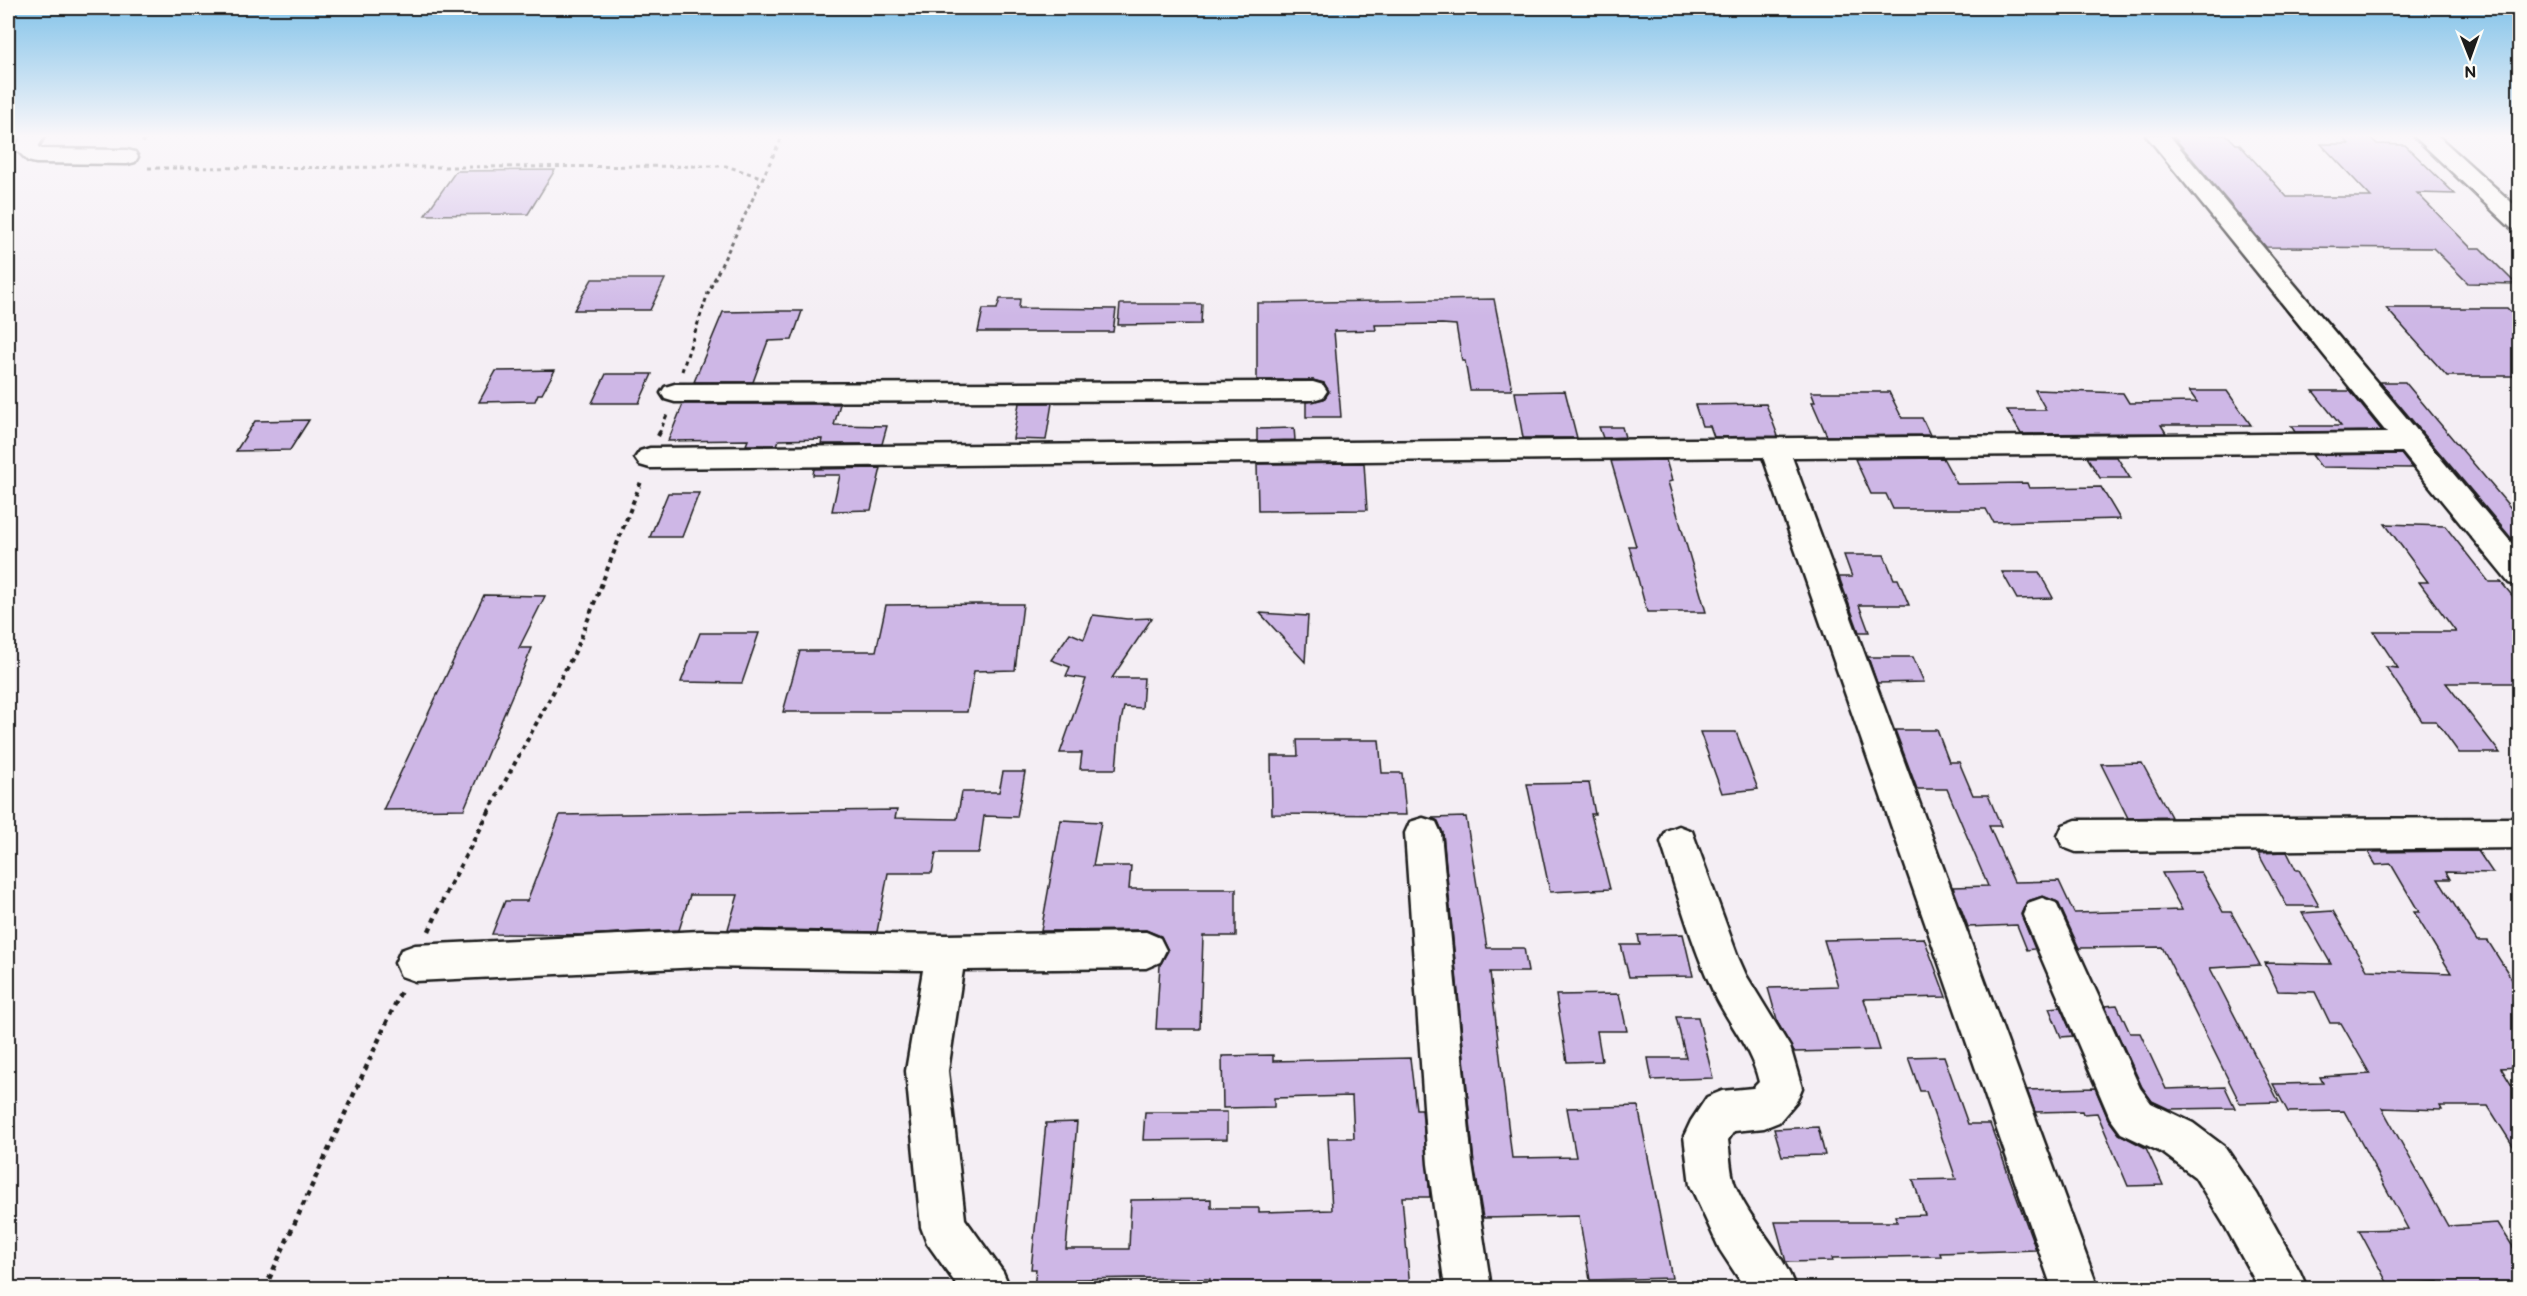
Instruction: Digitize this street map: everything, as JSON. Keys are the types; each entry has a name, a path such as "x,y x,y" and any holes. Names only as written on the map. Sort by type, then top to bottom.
{"street":[{"path":"2207,195 2358,377 2408,442 2520,575"},
{"path":"2490,195 2520,223"},
{"path":"675,393 1313,391"},
{"path":"650,458 2408,442"},
{"path":"1773,447 2075,1288"},
{"path":"2076,836 2520,832"},
{"path":"1423,833 1450,1164 1468,1288"},
{"path":"1679,842 1718,957 1731,987 1775,1061 1777,1070 1780,1088 1764,1107 1722,1112 1706,1136 1712,1185 1736,1234 1772,1288"},
{"path":"2042,915 2125,1103 2136,1118 2178,1138 2210,1162 2241,1210 2284,1288"},
{"path":"415,963 699,949 946,953 1146,950"},
{"path":"946,953 927,1071 943,1227 987,1288"}],"path":[{"path":"265,1288 448,889 577,648 675,393 708,293 755,195"}],"building":[{"path":"439,195 539,195 528,214 425,215"},
{"path":"2223,195 2419,195 2471,248 2480,248 2516,284 2468,283 2433,248 2266,247"},
{"path":"592,279 665,279 650,310 574,310"},
{"path":"1000,299 1020,299 1019,308 1116,309 1113,332 978,332 983,309 997,309"},
{"path":"1494,299 1512,390 1470,390 1456,325 1442,324 1375,325 1376,330 1334,331 1341,417 1306,417 1306,402 1324,399 1329,392 1324,383 1313,380 1257,380 1257,303"},
{"path":"1120,304 1202,304 1201,324 1118,325"},
{"path":"2386,308 2507,308 2520,321 2520,376 2447,376"},
{"path":"802,311 792,340 768,341 753,382 694,382 723,312"},
{"path":"555,370 542,394 538,394 535,401 479,402 496,371"},
{"path":"606,374 652,374 639,403 592,403"},
{"path":"2380,382 2405,382 2520,519 2520,540 2512,539"},
{"path":"2035,390 2123,393 2129,403 2197,402 2189,391 2227,391 2251,425 2161,425 2166,433 2021,434 2007,410 2046,410"},
{"path":"1565,391 1577,438 1523,438 1515,392"},
{"path":"2313,391 2350,391 2382,431 2295,432 2291,426 2341,426"},
{"path":"1811,392 1889,392 1902,418 1922,418 1930,435 1827,436 1812,402 1815,402"},
{"path":"1019,403 1052,403 1046,440 1013,439"},
{"path":"683,404 840,404 834,425 887,426 882,444 821,444 822,439 779,440 777,445 746,445 748,440 668,441"},
{"path":"1766,404 1778,436 1714,437 1710,426 1702,426 1695,405"},
{"path":"309,420 290,450 236,451 255,421"},
{"path":"1599,427 1622,427 1625,437 1603,438"},
{"path":"1294,428 1295,440 1257,441 1257,429"},
{"path":"2401,454 2412,468 2321,467 2312,455"},
{"path":"2087,457 2117,457 2130,478 2100,478"},
{"path":"1943,458 1957,484 2027,483 2029,488 2101,487 2120,519 1993,522 1986,509 1893,509 1886,494 1871,494 1855,459"},
{"path":"1666,460 1672,481 1668,482 1706,612 1647,612 1629,546 1636,546 1611,461"},
{"path":"1364,463 1367,510 1258,511 1257,464"},
{"path":"881,468 871,510 832,511 840,475 813,475 814,469"},
{"path":"668,493 699,493 682,537 650,537"},
{"path":"2385,524 2445,526 2489,582 2501,582 2520,605 2520,683 2446,683 2500,753 2459,753 2436,721 2422,721 2386,667 2398,668 2374,632 2456,632 2419,582 2428,582"},
{"path":"1844,555 1884,555 1909,605 1859,605 1869,632 1859,632 1839,577 1852,577"},
{"path":"2002,572 2039,572 2053,598 2017,599"},
{"path":"484,595 545,596 519,648 532,648 464,809 383,810"},
{"path":"1023,604 1015,670 974,671 967,712 783,712 800,651 876,651 886,605"},
{"path":"1260,613 1308,616 1305,662"},
{"path":"1093,615 1127,619 1152,618 1112,678 1144,678 1142,708 1124,707 1116,769 1080,769 1082,753 1060,753 1086,679 1066,676 1070,667 1051,660 1070,633 1084,639"},
{"path":"700,633 759,633 742,683 681,682"},
{"path":"1868,657 1913,657 1924,682 1877,683"},
{"path":"1895,730 1937,730 1949,762 1959,762 1973,795 1988,795 2001,826 1989,826 2014,882 2059,881 2074,913 2182,910 2162,873 2201,872 2223,912 2231,912 2260,965 2210,968 2279,1102 2240,1103 2162,947 2079,948 2058,902 2043,896 2027,901 2021,914 2035,949 2027,950 2017,925 1968,927 1953,887 1988,886 1947,789 1917,789"},
{"path":"1700,732 1736,732 1758,789 1722,793"},
{"path":"1297,740 1379,740 1382,773 1402,773 1406,815 1272,814 1271,756 1298,756"},
{"path":"2142,763 2171,817 2128,818 2101,764"},
{"path":"1003,772 1025,772 1017,817 984,816 979,853 936,853 932,873 888,873 877,932 728,929 738,895 690,895 679,930 581,935 492,934 505,901 527,901 560,815 897,810 895,818 957,819 962,792 999,792"},
{"path":"1589,783 1595,814 1591,814 1610,889 1550,892 1527,784"},
{"path":"1466,817 1487,948 1524,948 1528,972 1490,972 1512,1158 1576,1157 1567,1108 1638,1106 1672,1278 1590,1280 1579,1216 1483,1218 1474,1164 1443,833 1438,821 1431,818"},
{"path":"1061,820 1101,822 1093,866 1131,866 1129,889 1236,889 1236,936 1203,936 1200,1029 1156,1029 1160,965 1168,951 1161,936 1146,930 1041,931"},
{"path":"2478,851 2493,873 2446,872 2450,879 2438,879 2477,941 2488,941 2520,992 2520,1067 2501,1068 2520,1099 2520,1157 2488,1106 2440,1106 2442,1110 2382,1108 2448,1226 2498,1223 2520,1258 2520,1288 2442,1288 2438,1282 2388,1284 2359,1230 2408,1229 2344,1111 2288,1112 2273,1084 2323,1083 2320,1077 2370,1074 2341,1023 2330,1023 2315,992 2278,991 2265,963 2331,964 2302,913 2333,911 2367,970 2451,973 2414,912 2419,912 2391,864 2376,865 2368,852"},
{"path":"2287,852 2319,906 2287,906 2258,853"},
{"path":"1683,934 1693,976 1629,977 1621,945 1640,945 1638,935"},
{"path":"1924,938 1946,997 1864,999 1880,1050 1794,1052 1778,1023 1768,988 1838,986 1824,940"},
{"path":"1619,994 1627,1031 1597,1031 1602,1061 1567,1062 1556,995"},
{"path":"2117,1005 2130,1033 2140,1033 2166,1089 2225,1087 2235,1108 2169,1109 2152,1101 2142,1087 2105,1006"},
{"path":"2060,1007 2073,1036 2061,1037 2049,1008"},
{"path":"1676,1017 1698,1017 1713,1078 1652,1080 1648,1058 1686,1058"},
{"path":"1273,1055 1273,1061 1410,1058 1416,1109 1422,1109 1430,1197 1402,1197 1410,1288 1210,1288 1210,1279 1140,1278 1075,1279 1074,1288 1034,1288 1036,1269 1031,1269 1046,1123 1077,1122 1066,1249 1129,1249 1131,1200 1211,1199 1211,1208 1259,1208 1259,1212 1332,1210 1328,1138 1354,1138 1352,1096 1274,1098 1274,1107 1223,1108 1222,1056"},
{"path":"1944,1056 1968,1124 1990,1124 2036,1250 1786,1262 1775,1222 1897,1222 1895,1216 1925,1215 1913,1180 1956,1179 1926,1091 1920,1091 1908,1057"},
{"path":"2095,1088 2108,1119 2119,1134 2146,1148 2163,1185 2128,1186 2097,1113 2035,1112 2027,1090"},
{"path":"1145,1112 1227,1112 1227,1139 1143,1140"},
{"path":"1818,1127 1825,1155 1782,1156 1774,1129"}]}
